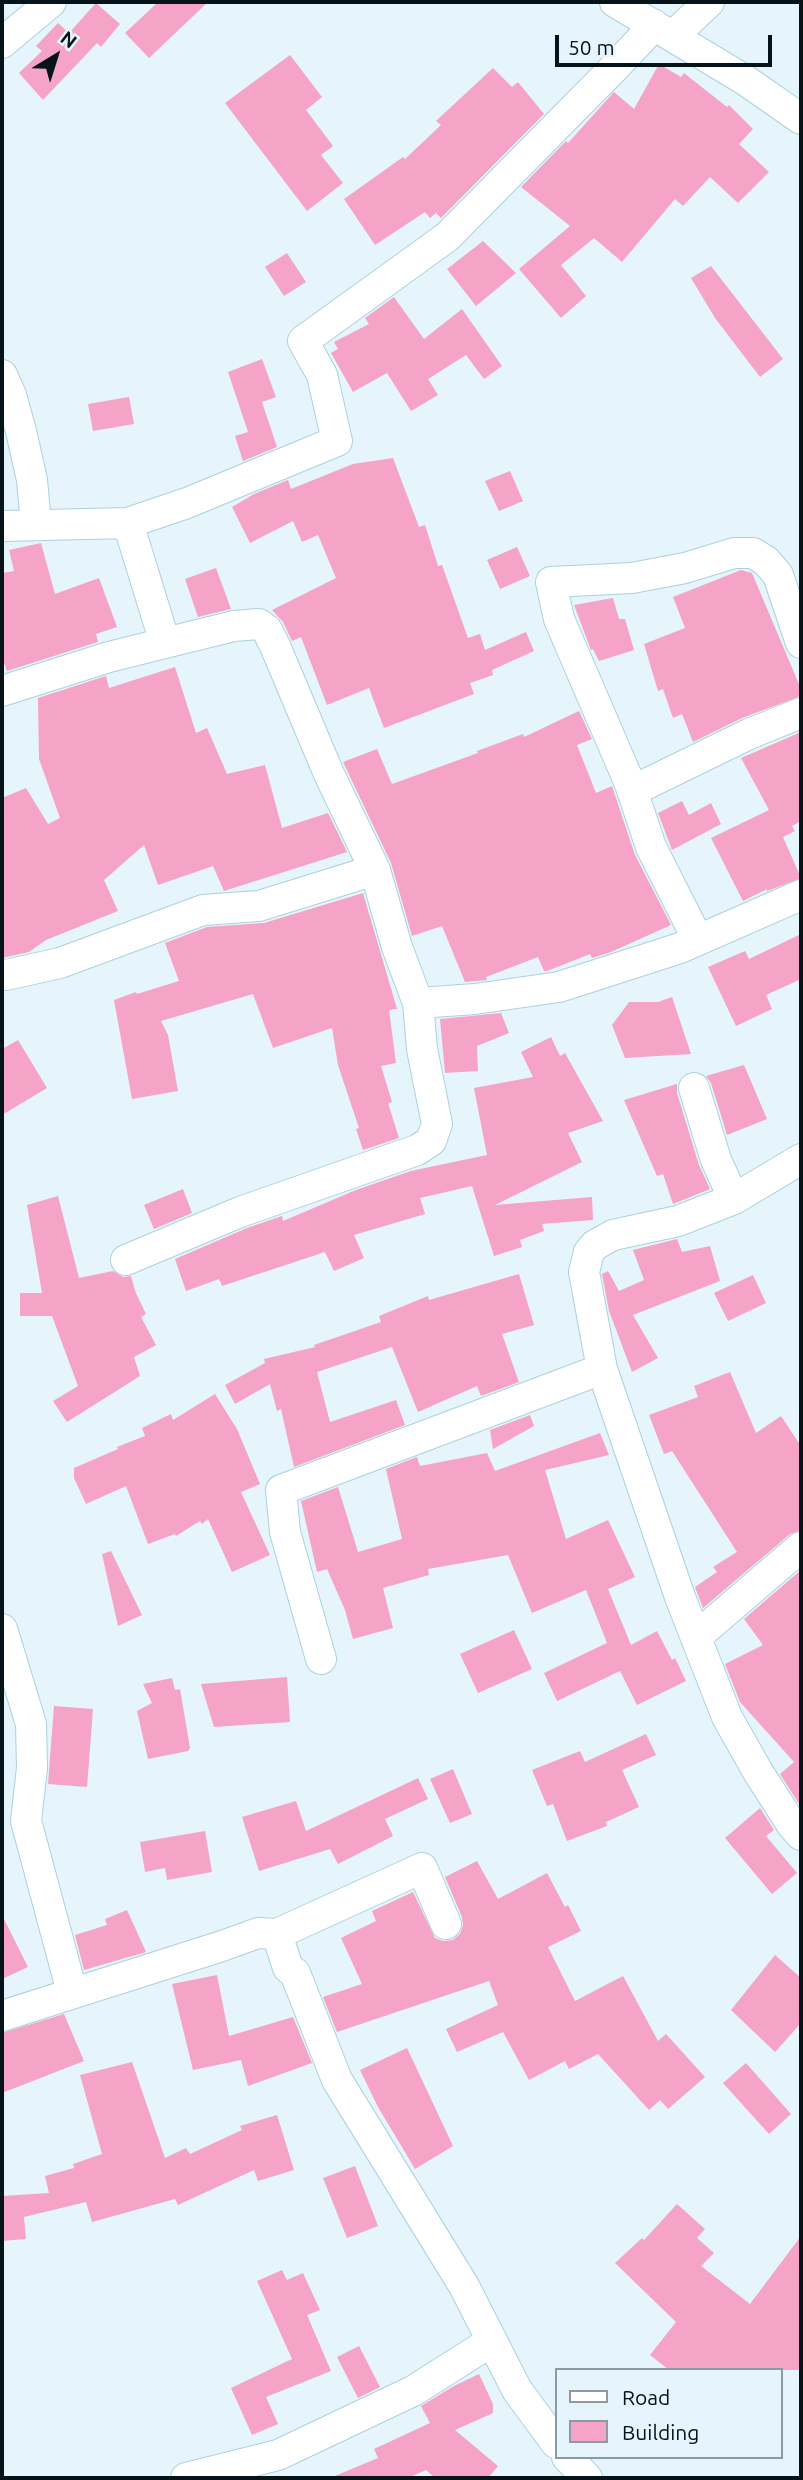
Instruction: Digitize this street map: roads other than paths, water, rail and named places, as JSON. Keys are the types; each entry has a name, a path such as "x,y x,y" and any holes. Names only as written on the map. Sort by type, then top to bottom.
{"street":[{"path":"2,43 51,2"},
{"path":"615,2 745,80 801,119"},
{"path":"2,526 128,523 187,503 337,440 321,375 303,341 447,237 613,69 663,30 709,2"},
{"path":"2,375 11,395 29,468 36,524"},
{"path":"128,523 165,643"},
{"path":"698,940 651,847 632,791 559,619 551,582 632,578 685,568 734,553 753,553 766,561 778,575 801,643"},
{"path":"2,691 109,657 248,624 260,624 267,630 329,774 375,870 397,947 418,1003 422,1049 437,1124 430,1141 417,1150 240,1212 126,1260"},
{"path":"632,791 749,734 801,713"},
{"path":"6,975 60,963 203,910 259,906 375,870"},
{"path":"418,1003 475,999 559,987 698,940 801,895"},
{"path":"694,1088 716,1160 734,1199"},
{"path":"801,1159 734,1199 678,1221 613,1235 595,1245 589,1252 584,1272 602,1369 680,1597 727,1717 758,1772 801,1835"},
{"path":"321,1659 285,1532 281,1490 602,1369"},
{"path":"696,1637 801,1547"},
{"path":"2,1629 31,1724 32,1768 26,1821 72,1992"},
{"path":"2,2016 258,1933 276,1934 422,1868 446,1924"},
{"path":"276,1934 288,1968 295,1973 337,2080 464,2286 517,2390 554,2440"},
{"path":"186,2478 278,2455 413,2391 492,2341"},
{"path":"569,2459 587,2478"}]}
